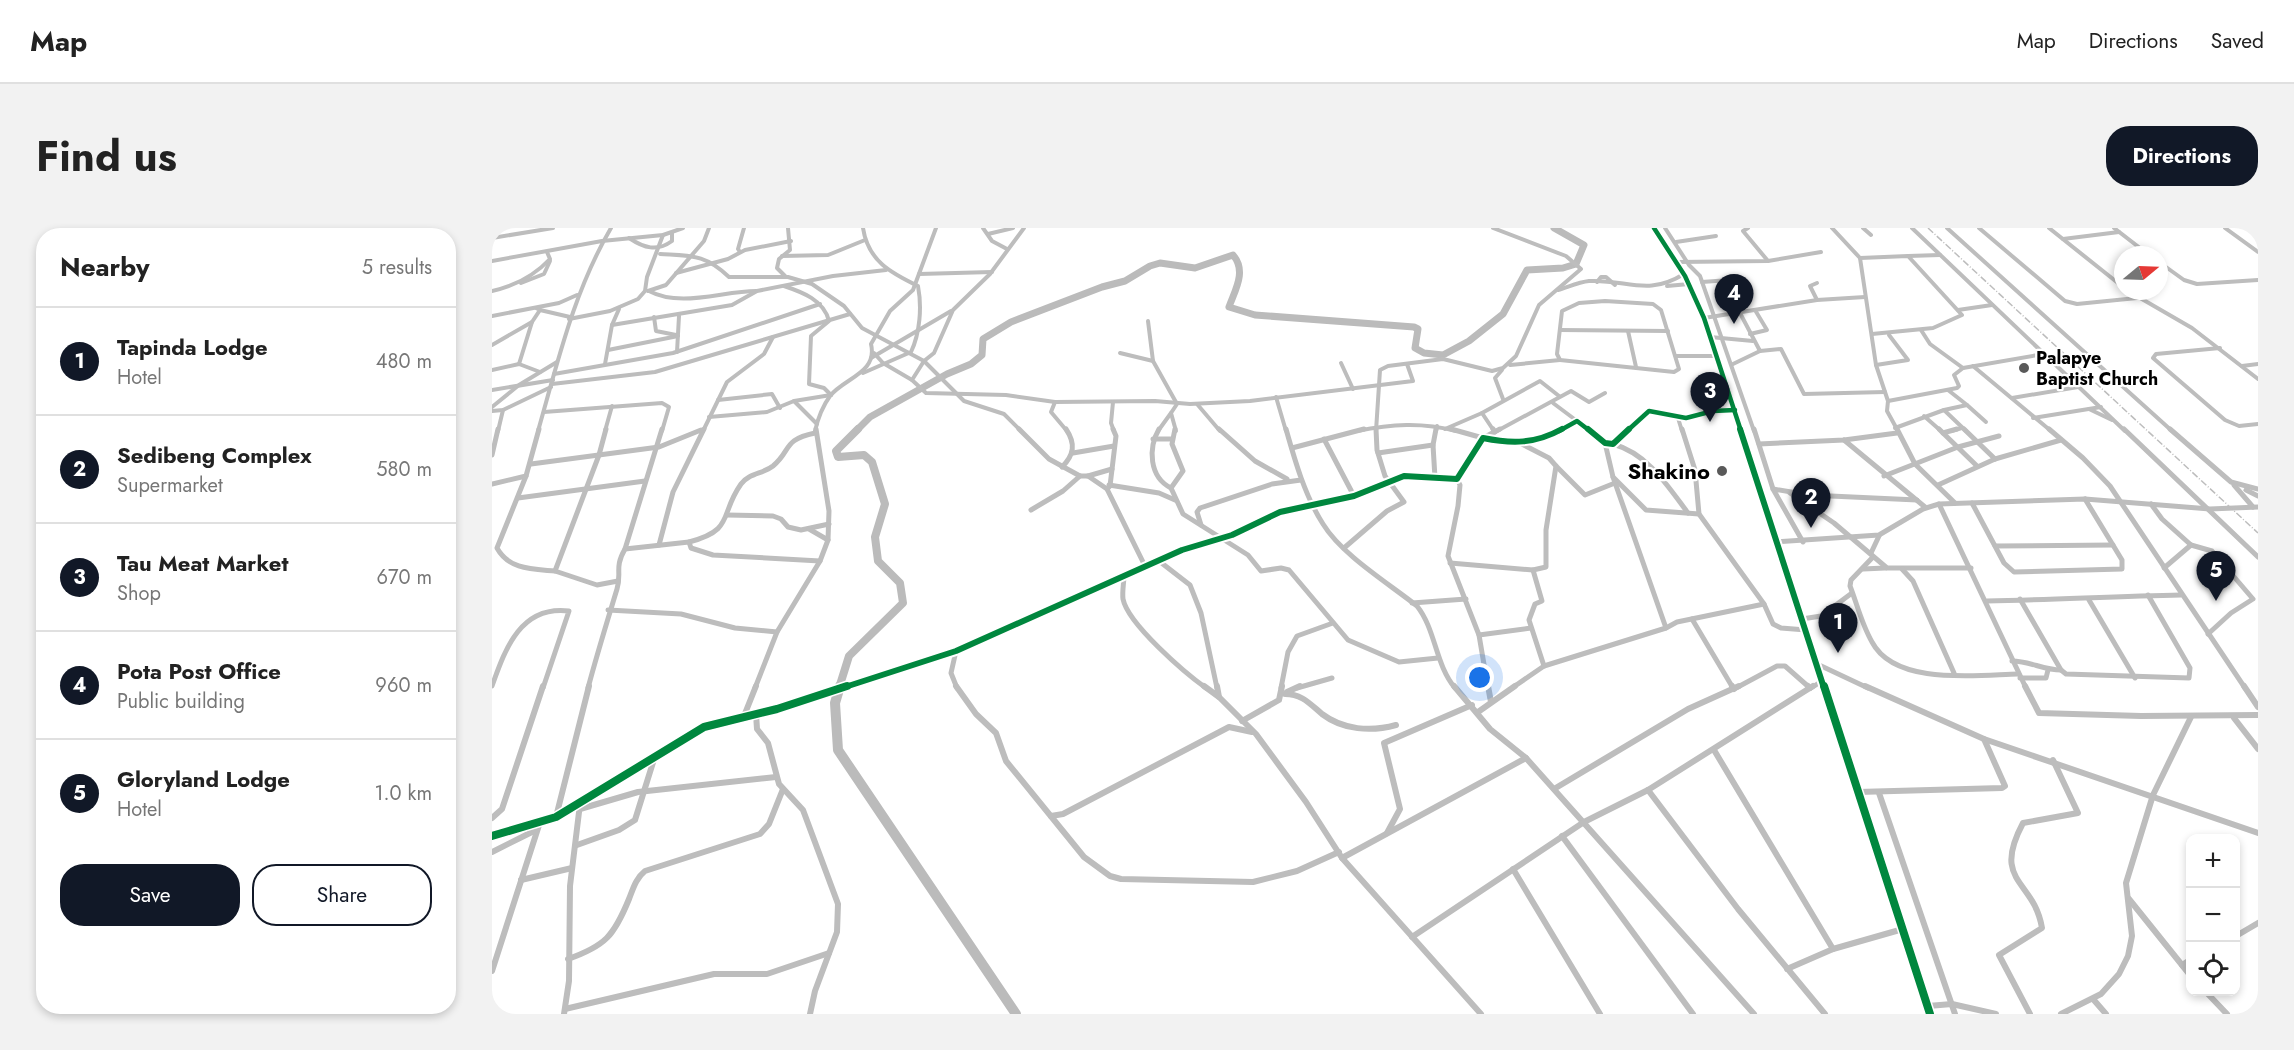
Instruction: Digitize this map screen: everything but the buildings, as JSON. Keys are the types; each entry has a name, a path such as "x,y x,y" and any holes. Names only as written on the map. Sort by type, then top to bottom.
{"street":[{"path":"492,238 553,228"},
{"path":"610,228 596,254 569,318 531,464 497,548 504,561 512,565 555,571 597,585 618,580"},
{"path":"492,261 602,241 663,235 683,228"},
{"path":"534,308 569,318 620,308 639,299 647,291 664,287 706,239 709,228"},
{"path":"740,252 738,249 744,228"},
{"path":"788,228 791,241 789,251 782,255 777,268 788,277"},
{"path":"863,228 865,240 886,270 892,275 915,284 920,298 916,333 911,352"},
{"path":"871,344 878,336 890,310 913,290 936,228"},
{"path":"983,228 992,241 1007,249"},
{"path":"988,234 1013,228"},
{"path":"863,373 868,360 874,354 916,333 953,310 992,272 1024,228"},
{"path":"1492,228 1566,256 1579,265 1580,271 1539,305 1510,365"},
{"path":"1654,228 1684,274 1704,318 1929,1010 1952,1004 1996,1014"},
{"path":"1665,228 1686,261 1700,274 1733,364 1773,489 1803,542"},
{"path":"1748,228 1743,231 1768,261"},
{"path":"1832,228 1860,258 1876,365 1888,401 1887,411 1915,464 1955,503"},
{"path":"1863,228 1871,235"},
{"path":"1912,228 2258,557"},
{"path":"1947,228 2231,482 2256,507"},
{"path":"1979,228 2065,301 2077,304 2117,300"},
{"path":"2049,228 2114,280"},
{"path":"2114,228 2137,246"},
{"path":"2224,228 2258,252"},
{"path":"2063,239 2119,232"},
{"path":"660,251 672,242 672,233"},
{"path":"647,291 648,276 660,251 663,235"},
{"path":"1676,242 1716,236"},
{"path":"629,238 645,248 692,255 714,263 729,277 788,277 807,282 844,306 865,330 874,354 883,363 912,380 926,393 992,395 1055,402 1155,401 1197,404 1413,381 1407,364"},
{"path":"782,255 828,255 865,240"},
{"path":"676,273 728,260 740,252 791,241"},
{"path":"581,246 596,254"},
{"path":"492,291 544,276 549,269 550,259 547,252"},
{"path":"1751,261 1759,258 1761,252"},
{"path":"1677,262 1768,261 1821,252"},
{"path":"1872,334 1889,335 1921,330 1962,318 1958,310 1908,255"},
{"path":"1860,258 1940,255"},
{"path":"511,286 536,271 550,259"},
{"path":"2168,268 2184,280 2197,284 2258,280"},
{"path":"647,291 657,296 680,299 735,290 757,291 844,274 886,270"},
{"path":"919,274 992,272"},
{"path":"1662,286 1684,274"},
{"path":"1702,282 1730,282 1743,279"},
{"path":"1553,292 1586,281 1640,288 1689,284"},
{"path":"1817,283 1810,286 1817,300"},
{"path":"1675,285 1693,293"},
{"path":"782,286 820,304 829,321"},
{"path":"612,325 654,317 679,316 736,303 757,291"},
{"path":"492,316 565,301 578,295"},
{"path":"1704,318 1817,300 1865,297"},
{"path":"2141,300 2188,325 2258,379"},
{"path":"1344,548 1387,511 1404,502 1389,484 1378,453 1374,430 1382,368 1443,359 1492,371 1510,365 1560,360 1678,371 1676,356 1657,305 1584,302 1564,308 1557,354 1560,360"},
{"path":"555,374 675,352 820,304"},
{"path":"1958,310 1992,305"},
{"path":"519,364 532,322 540,310"},
{"path":"912,380 924,361 934,353 953,310"},
{"path":"1750,334 1767,330 1755,310"},
{"path":"604,364 613,311"},
{"path":"1740,313 1760,351"},
{"path":"492,390 519,385 552,384 650,373 850,314"},
{"path":"675,366 679,316"},
{"path":"654,317 657,331 678,336"},
{"path":"829,321 811,336 808,375 809,384 824,388 831,395"},
{"path":"1148,321 1153,361 1177,404"},
{"path":"492,345 532,322"},
{"path":"865,330 911,352 924,361 964,400 1004,414 1039,452 1062,467 1080,476 1112,469"},
{"path":"1560,330 1668,331"},
{"path":"1921,330 1930,344 1963,368"},
{"path":"1628,331 1636,367"},
{"path":"1876,365 1908,360 1889,335"},
{"path":"608,350 678,336"},
{"path":"659,545 671,498 718,400 734,374 767,354 773,337"},
{"path":"1710,337 1753,340"},
{"path":"2220,348 2156,354 2153,358 2225,420 2239,426 2258,424"},
{"path":"1733,364 1760,351 1782,349 1804,394 1885,392"},
{"path":"744,717 777,632 820,561 828,540 829,524 816,433 817,424 831,395 844,383 911,352"},
{"path":"1120,352 1153,361"},
{"path":"1888,401 1959,386 1953,377 1963,368 2044,354"},
{"path":"1676,356 1716,356"},
{"path":"492,409 519,385 557,362"},
{"path":"1341,363 1353,389"},
{"path":"493,370 519,364 540,372"},
{"path":"2242,366 2258,364"},
{"path":"1973,366 2093,467 2121,501 2181,595 2258,707"},
{"path":"1503,368 1495,378 1503,399"},
{"path":"1444,429 1482,413 1503,399 1540,381 1559,396"},
{"path":"492,409 503,410 552,384"},
{"path":"2012,398 2078,387"},
{"path":"498,389 501,399"},
{"path":"1948,390 1986,422"},
{"path":"492,852 580,806 655,756 704,727 821,695 956,651 1182,550 1225,538 1280,512 1353,496 1389,484 1404,476 1456,479 1461,476 1483,438 1553,404 1559,396 1571,391 1589,402 1605,393"},
{"path":"718,400 772,394 780,408"},
{"path":"709,417 767,412 794,401 831,395"},
{"path":"984,406 992,395"},
{"path":"1276,397 1301,480 1323,525 1344,548 1424,615 1446,677 1505,743 1526,758 1754,1014"},
{"path":"794,401 817,424"},
{"path":"1055,402 1051,412 1067,428 1073,453 1070,461 1062,467"},
{"path":"1113,402 1111,423 1115,433 1109,488 1145,566"},
{"path":"544,412 612,406 667,404 669,407 659,447 645,480 625,549 617,562 618,580 608,610 556,817"},
{"path":"1177,404 1153,440 1149,452 1160,481 1171,488 1184,514 1225,538 1254,559 1261,571 1281,568 1289,570 1348,640 1400,662 1438,658"},
{"path":"1197,404 1214,424 1256,461 1271,473 1289,480"},
{"path":"1553,404 1605,443 1620,445 1645,462 1688,513"},
{"path":"1759,444 1844,440 1896,430 1924,416 1966,405"},
{"path":"555,571 599,455 612,406"},
{"path":"2033,418 2101,407"},
{"path":"2089,409 2116,421"},
{"path":"492,455 503,410"},
{"path":"1613,444 1649,411 1678,418 1693,418 1713,411 1735,410"},
{"path":"1944,410 1995,459"},
{"path":"1171,488 1183,471 1172,439 1176,432 1172,413"},
{"path":"1482,413 1495,432"},
{"path":"1924,416 1977,466"},
{"path":"1678,418 1695,470 1699,514 1764,604 1773,624 1777,627 1806,630"},
{"path":"1292,448 1324,439 1407,425 1437,426 1509,444 1520,443 1555,433 1577,421"},
{"path":"1435,478 1433,445 1437,426"},
{"path":"1943,433 1962,428"},
{"path":"531,464 659,447 703,429"},
{"path":"625,549 689,542 716,534 736,492 747,476 776,464 785,448 796,438 816,433"},
{"path":"1884,476 1958,447 1999,436"},
{"path":"1153,440 1172,439"},
{"path":"1324,439 1353,496"},
{"path":"1844,440 1884,476 1925,507"},
{"path":"1938,484 1995,459 2061,440"},
{"path":"1520,443 1550,458 1585,495 1614,480"},
{"path":"1605,443 1614,480 1666,628"},
{"path":"1378,453 1433,445"},
{"path":"1073,453 1114,446"},
{"path":"1450,563 1533,570 1546,567 1546,530 1556,466"},
{"path":"492,484 526,476"},
{"path":"1030,510 1064,491 1080,476"},
{"path":"1088,476 1100,485 1109,488 1160,494 1177,501"},
{"path":"1456,479 1460,485 1448,556 1479,635 1491,702"},
{"path":"518,498 645,480"},
{"path":"1201,525 1197,512 1200,508 1289,480 1301,480"},
{"path":"1614,480 1646,510 1699,514"},
{"path":"2231,482 2258,496"},
{"path":"2236,485 2258,489"},
{"path":"1773,489 1790,493 1917,500"},
{"path":"1790,493 1834,523 1887,568"},
{"path":"1776,542 1803,542 1879,535 1895,528 1925,507 1939,504 2085,499 2210,509 2256,507"},
{"path":"1972,503 1995,546 2008,567 2014,572 2122,569 2124,566 2122,560 2085,499"},
{"path":"1939,504 1987,601 2019,676 2039,713 2116,717 2234,718 2258,715"},
{"path":"2151,504 2162,519 2191,545 2212,551 2253,599 2231,613 2208,634"},
{"path":"727,515 773,516 781,519 788,526 808,529 828,540"},
{"path":"808,529 829,524"},
{"path":"1879,535 1872,555 1863,569 1851,580 1851,593 1877,652 1886,659 1917,672 2046,678 2048,670"},
{"path":"689,542 691,548 698,552 712,555 820,561"},
{"path":"1995,546 2113,545"},
{"path":"2164,568 2191,545"},
{"path":"1159,561 1190,585 1201,614 1219,697"},
{"path":"1863,569 1971,568"},
{"path":"1902,569 1913,581 1954,674"},
{"path":"1533,570 1542,601 1535,604 1529,620 1544,666"},
{"path":"1124,575 1123,600 1141,627 1180,669 1219,697 1256,734 1341,855 1481,1014"},
{"path":"1802,619 1821,616 1851,593"},
{"path":"1987,601 2089,600 2181,595"},
{"path":"2012,661 2037,663 2048,670 2061,670 2070,675 2189,678 2191,674 2148,596"},
{"path":"1412,603 1466,599"},
{"path":"2020,599 2061,670"},
{"path":"2089,600 2134,678"},
{"path":"1478,712 1544,666 1692,619 1764,604"},
{"path":"492,686 516,629 535,618 569,610 502,809 492,818"},
{"path":"608,610 681,614 735,628 777,632"},
{"path":"1692,619 1734,689"},
{"path":"1282,695 1292,643 1306,631 1333,623"},
{"path":"1479,635 1531,628"},
{"path":"956,651 951,673 956,688 976,714 996,733 1006,761 1084,857 1110,876 1121,879 1253,882 1297,870 1341,855 1386,834 1526,758"},
{"path":"1817,664 1927,716 1984,739 2053,760 2258,833"},
{"path":"1554,789 1688,709 1782,666 1810,688"},
{"path":"1242,721 1273,706 1282,695 1306,684 1332,678"},
{"path":"1412,937 1584,822 1648,790 1822,681"},
{"path":"1282,695 1299,694 1326,717 1352,728 1386,729 1396,725"},
{"path":"1386,834 1400,808 1384,743 1472,705"},
{"path":"756,714 757,729 768,743 776,777 783,789 803,810 834,890 839,917 810,1014"},
{"path":"2061,1014 2093,999 2119,974 2128,956 2132,936 2132,918 2126,896 2126,883 2153,795 2191,717"},
{"path":"2234,718 2258,749"},
{"path":"1051,816 1063,814 1229,727 1256,734"},
{"path":"1858,792 2002,788 2005,786 1984,739"},
{"path":"1714,750 1833,949"},
{"path":"577,844 628,826 639,814 655,756"},
{"path":"2030,1014 1999,955 2003,950 2042,928 2040,916 2010,867 2014,840 2024,823 2078,813 2053,760"},
{"path":"580,806 645,791 776,777"},
{"path":"568,959 592,951 611,937 639,876 645,871 760,834 769,824 783,789"},
{"path":"1648,790 1787,969 1825,1014"},
{"path":"1879,793 1955,1014"},
{"path":"580,806 577,844 572,868 564,1012 714,974 767,974 829,953"},
{"path":"492,836 539,826"},
{"path":"492,971 539,826"},
{"path":"1562,836 1693,1014"},
{"path":"521,880 572,868"},
{"path":"1514,869 1600,1014"},
{"path":"2126,896 2186,970"},
{"path":"2240,933 2258,922"},
{"path":"1787,969 1833,949 1903,929"},
{"path":"2182,965 2186,962"},
{"path":"2210,996 2227,1014"},
{"path":"2093,999 2106,1014"}],"waterway":[{"path":"839,688 849,656 903,603 900,583 878,561 875,537 885,504 872,462 864,455 838,457 836,451 870,417 947,374 971,364 982,355 983,339 1011,322 1102,287 1125,281 1150,266 1160,263 1195,268 1233,255 1239,267 1239,274 1237,287 1229,307 1255,315 1414,327 1418,329 1415,348 1424,353 1443,355 1469,341 1503,314 1527,270 1563,268 1576,264 1584,245 1554,228"},
{"path":"840,686 835,703 838,750 1016,1014"}],"railway":[{"path":"1928,228 2258,533"}],"cycle path":[{"path":"1654,228 1685,276 1704,318 1930,1014"},
{"path":"492,836 556,817 704,727 777,709 956,651 1182,550 1232,535 1280,512 1354,496 1389,484 1404,476 1457,479 1483,438 1510,444 1520,443 1555,433 1577,421 1605,443 1613,444 1649,411 1686,418 1713,411 1735,410"}],"place":[{"name":"Pota Post Office","path":"1734,324"},
{"name":"Palapye Baptist Church","path":"2024,368"},
{"name":"Tau Meat Market","path":"1710,422"},
{"name":"Shakino","path":"1722,471"},
{"name":"Sedibeng Complex","path":"1811,528"},
{"name":"Gloryland Lodge","path":"2216,601"},
{"name":"Tapinda Lodge","path":"1838,653"}]}
